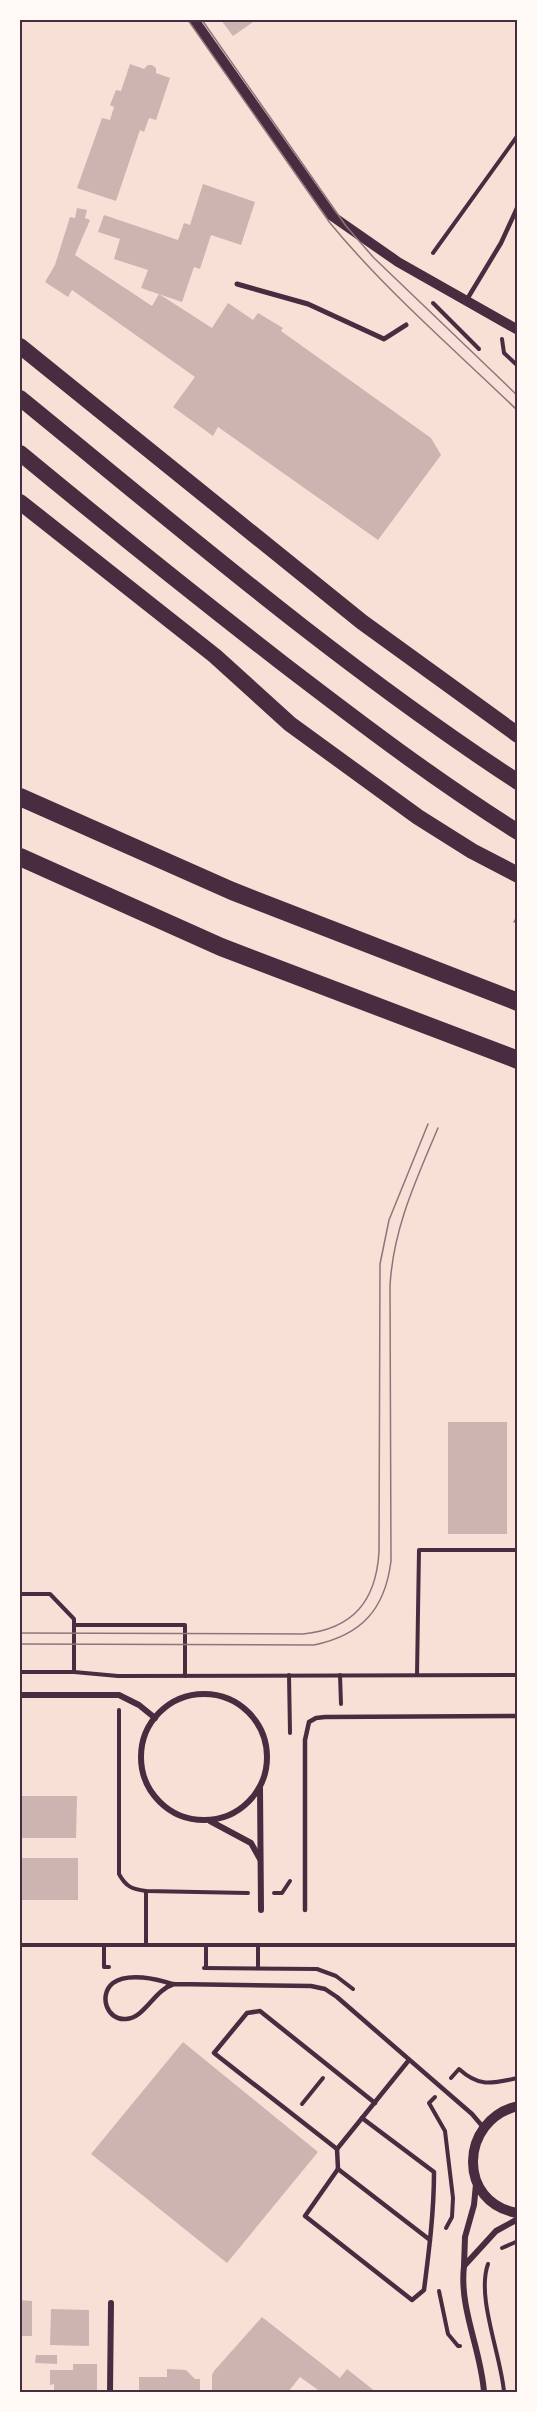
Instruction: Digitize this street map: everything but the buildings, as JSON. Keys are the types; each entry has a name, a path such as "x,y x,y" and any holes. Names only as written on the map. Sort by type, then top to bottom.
{"highway":[{"path":"20,346 362,622 518,735"},
{"path":"20,398 337,653 439,729 518,782"},
{"path":"20,453 164,571 392,748 463,798 518,832"},
{"path":"20,502 215,656 290,724 418,817 472,851 518,875"},
{"path":"20,797 232,891 518,1002"},
{"path":"20,857 221,947 518,1060"}],"street":[{"path":"194,20 332,216 398,262 518,330"},
{"path":"237,284 308,304 384,339 406,325"},
{"path":"20,1695 119,1695 139,1705 155,1718"},
{"path":"210,1695 230,1700 248,1711 260,1728 267,1747 267,1768 260,1787 248,1804 230,1815 210,1821 188,1819 169,1810 154,1796 149,1787 144,1777 141,1756 145,1736 155,1718 171,1704 190,1696 210,1695"},
{"path":"260,1787 261,1910"},
{"path":"210,1821 250,1843 261,1859"},
{"path":"518,2106 497,2114 483,2127 476,2139 473,2153 476,2180 484,2194 496,2205 518,2213"},
{"path":"476,2180 474,2205 465,2237 464,2299 483,2376 484,2392"},
{"path":"464,2265 496,2231 518,2219"},
{"path":"110,2392 111,2303"}],"lane":[{"path":"466,301 501,243 518,206"},
{"path":"305,1910 306,1731 309,1722 316,1718 341,1716 518,1716"},
{"path":"174,1984 159,1992 139,2014 128,2019 122,2019 111,2013 105,2003 106,1991 114,1982 120,1980 159,1979 174,1984 318,1987 337,1997 472,2114 483,2127"},
{"path":"337,2149 214,2053 232,2029 247,2013 260,2011 375,2103"},
{"path":"362,2118 434,2172 434,2206 424,2290 412,2300 305,2216 338,2169 337,2149 362,2118 375,2103 409,2060"},
{"path":"338,2169 430,2240"}],"path":[{"path":"433,253 518,135"},
{"path":"431,301 479,349"},
{"path":"501,332 504,353 518,366"},
{"path":"417,1675 419,1550 518,1550"},
{"path":"20,1594 50,1594 74,1619 74,1672"},
{"path":"74,1625 185,1625 185,1676"},
{"path":"20,1672 74,1672 118,1676 518,1675"},
{"path":"340,1675 341,1716"},
{"path":"146,1891 146,1944"},
{"path":"258,1944 258,1968"},
{"path":"20,1945 518,1945"},
{"path":"104,1945 104,1967"},
{"path":"206,1945 206,1968"},
{"path":"453,2076 459,2069 471,2079 485,2083 499,2083 518,2078"},
{"path":"302,2104 325,2075"},
{"path":"495,2252 518,2241"},
{"path":"490,2258 484,2274 483,2290 499,2357 504,2392"}],"tram line":[{"path":"188,20 330,223 374,273 518,411"},
{"path":"202,20 346,226 374,258 518,396"},
{"path":"514,922 518,916"},
{"path":"20,1633 303,1634 336,1626 359,1610 373,1585 379,1552 380,1264 389,1220 428,1124"},
{"path":"20,1644 314,1645 331,1640 358,1627 377,1606 388,1578 391,1561 390,1286 392,1265 407,1205 438,1128"}]}
